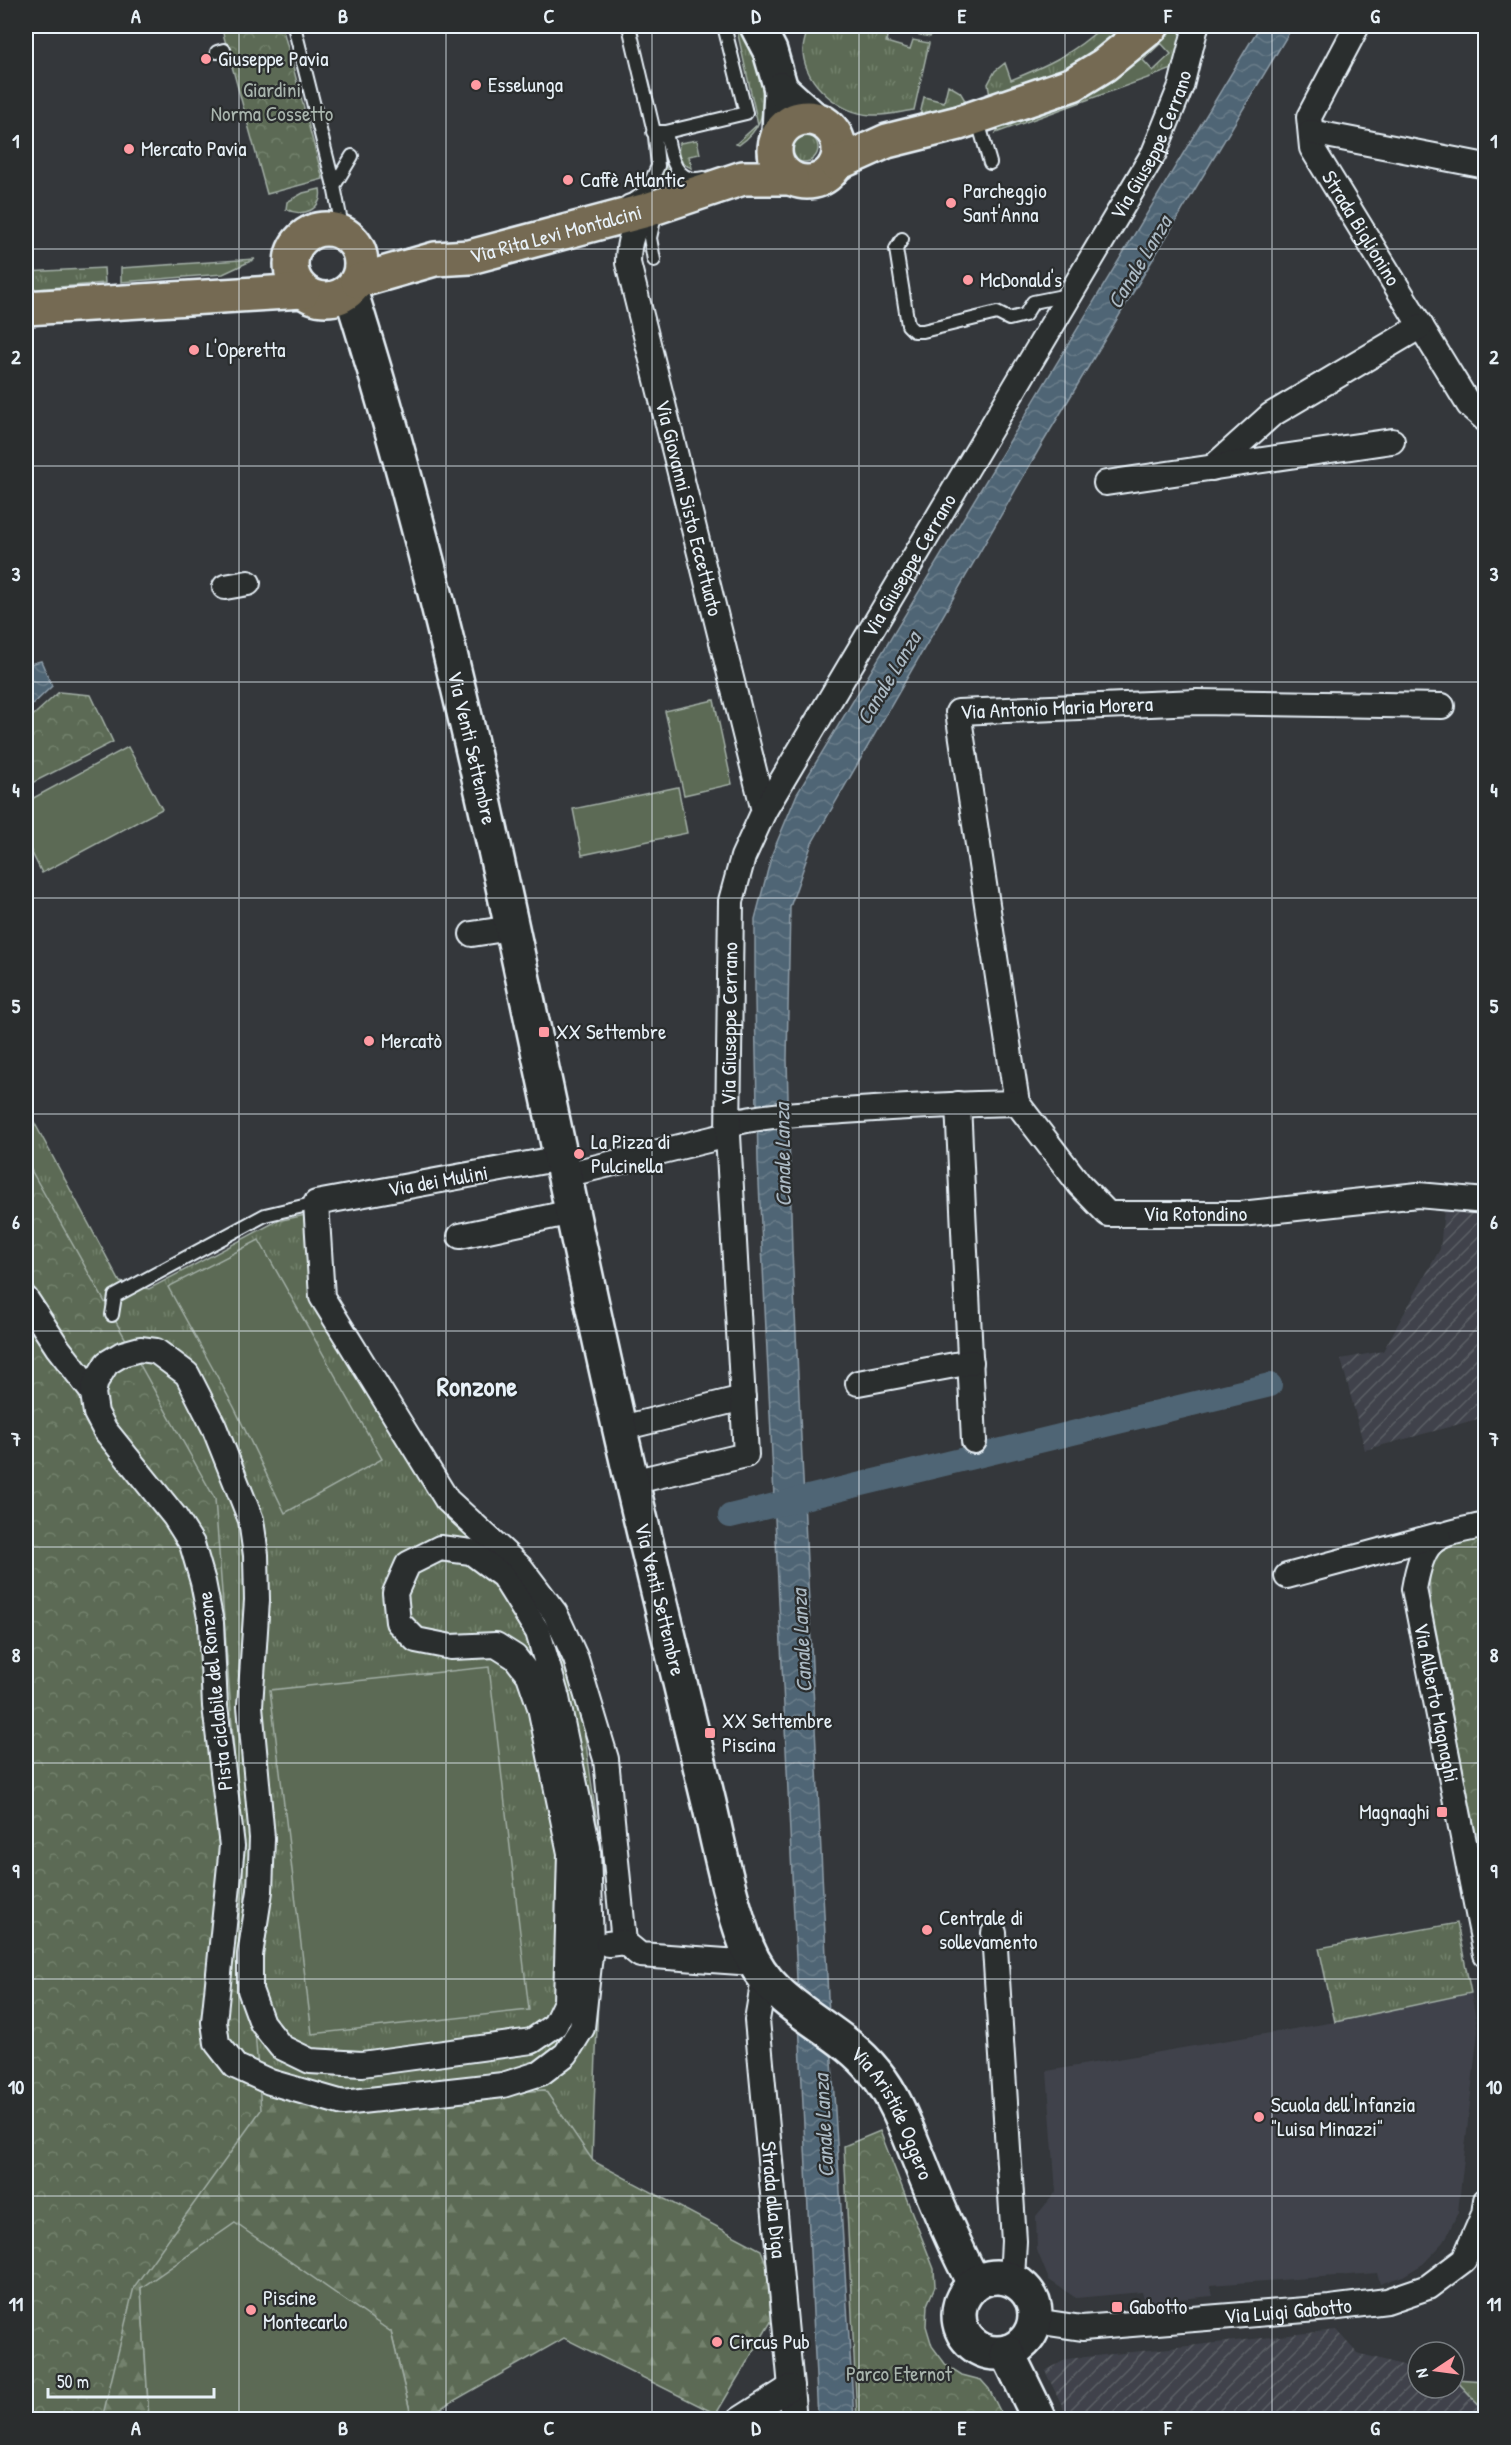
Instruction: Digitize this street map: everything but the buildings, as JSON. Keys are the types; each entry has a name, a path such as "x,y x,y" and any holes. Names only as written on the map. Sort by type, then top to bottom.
{"main road":[{"path":"757,26 770,51 781,88 777,163 791,178 811,182 821,179 836,164 887,141 977,118 1073,84 1104,65 1152,26"},
{"path":"781,88 821,122 838,144 836,164"},
{"path":"777,137 794,120 821,122 887,141"},
{"name":"Via Rita Levi Montalcini","path":"743,178 777,137"},
{"name":"Via Rita Levi Montalcini","path":"354,286 435,260 470,257 652,209 743,178 791,178"},
{"path":"26,308 303,291 321,299 341,296 354,286 361,259 347,236 333,229 314,230 298,241 291,258 291,270 303,291"},
{"name":"Via Rita Levi Montalcini","path":"347,236 435,260"},
{"path":"207,298 291,258"},
{"name":"Via Venti Settembre","path":"354,286 372,361 447,633 618,1429 720,1851 745,1941 760,1971"},
{"name":"Via Aristide Oggero","path":"760,1971 791,2006 840,2040 872,2067 895,2103 955,2248 974,2283"},
{"path":"999,2276 1012,2279 1023,2286 1031,2296 1035,2321 1026,2341 1007,2352 994,2353 981,2350 970,2342 962,2331 959,2305 965,2293 974,2283 986,2277 999,2276"},
{"path":"1007,2352 1040,2420"}],"street":[{"name":"Via Giuseppe Cerrano","path":"632,1482 746,1455 735,1126 731,901 743,857 764,811 1154,153 1168,123 1196,26"},
{"name":"Strada Biglionino","path":"1357,26 1310,117 1312,148 1469,405 1485,420"},
{"path":"1311,132 1485,166"},
{"name":"Via Giovanni Sisto Eccettuato","path":"652,209 634,226 628,243 628,263 764,811"},
{"path":"1212,468 1271,415 1421,326"},
{"path":"1106,483 1392,441"},
{"name":"Via Antonio Maria Morera","path":"1017,1103 958,712 1197,702 1442,706"},
{"path":"472,934 512,928"},
{"path":"563,1167 735,1126 832,1112 958,1104 1017,1103"},
{"name":"Via Rotondino","path":"1017,1103 1080,1185 1108,1214 1241,1214 1418,1196 1485,1201"},
{"path":"958,1104 974,1441"},
{"name":"Via dei Mulini","path":"316,1203 563,1167"},
{"path":"316,1203 322,1297 447,1500 521,1568 555,1613 576,1659 606,1759 624,1942 640,1955 760,1971"},
{"path":"460,1236 572,1212"},
{"path":"26,1299 58,1348 93,1393"},
{"name":"Pista ciclabile del Ronzone","path":"140,1349 156,1351 188,1374 218,1436 251,1520 256,1555 257,1600 250,1706 262,1838 260,1891 250,1954 250,1990 262,2023 281,2047 310,2061 362,2064 532,2041 555,2025 567,2002 570,1853 540,1707 529,1675 515,1657 496,1645 451,1647 416,1640 398,1622 395,1593 408,1564 440,1548 471,1552 502,1576 538,1632 557,1698 588,1848 591,1946 582,2028 566,2054 541,2073 503,2085 343,2103 270,2082 235,2066 218,2043 214,2022 232,1846 215,1706 212,1623 192,1544 176,1517 105,1430 96,1413 93,1393 96,1381 107,1363 122,1354 140,1349"},
{"path":"858,1383 971,1362"},
{"path":"618,1429 743,1398"},
{"path":"1287,1576 1485,1525"},
{"name":"Via Alberto Magnaghi","path":"1439,1535 1420,1557 1414,1589 1485,1954"},
{"path":"994,1933 1014,2241 1012,2279"},
{"path":"591,1946 624,1942"},
{"name":"Strada alla Diga","path":"760,1971 757,2020 794,2420"},
{"name":"Via Luigi Gabotto","path":"1035,2321 1082,2328 1330,2308 1387,2301 1428,2287 1464,2260 1484,2214 1485,2200"},
{"path":"739,2420 791,2387"}],"lane":[{"path":"294,26 347,236"},
{"path":"628,26 660,132 673,165 681,175 694,180 714,176 743,178"},
{"path":"660,132 746,113 724,26"},
{"path":"977,118 990,163"},
{"path":"525,241 568,218 635,200 647,190 657,166 660,132"},
{"path":"334,186 352,156"},
{"path":"652,209 650,238 654,260"},
{"path":"902,239 896,249 908,326 914,331 923,331 997,313 1009,319 1025,315 1033,302 1070,295"},
{"path":"112,1315 115,1296 265,1215 316,1203"}],"shaded area":[{"path":"1444,1210 1485,1213 1485,1417 1365,1450 1341,1359 1383,1351 1440,1249"},
{"name":"Scuola dell'Infanzia \"Luisa Minazzi\"","path":"1471,1993 1478,2030 1458,2212 1444,2242 1423,2264 1403,2276 1380,2284 1377,2273 1210,2285 1213,2296 1145,2302 1142,2292 1076,2298 1049,2280 1037,2250 1036,2216 1056,2192 1047,2071 1335,2022"},
{"path":"1336,2330 1357,2353 1406,2366 1406,2400 1466,2400 1466,2391 1485,2411 1485,2419 1069,2419 1045,2371 1067,2359"}],"green space":[{"name":"Giardini Norma Cossetto","path":"221,26 282,26 323,179 267,194"},
{"path":"736,26 742,26 767,85 762,90 763,107 760,121 752,134 739,145 736,144 758,124"},
{"path":"808,26 889,26 886,42 910,49 913,40 929,43 914,110 882,115 859,113 826,95 811,76 806,65 803,50"},
{"path":"896,26 933,26 930,37 895,30"},
{"path":"1103,26 1126,26 1097,49 1064,69 990,96 988,84 995,71 1005,63 1011,80 1060,58 1082,44"},
{"path":"1170,26 1185,30 1178,67 996,133 1001,123 1139,57","holes":["1161,43 1171,54 1153,71 1143,60"]},
{"path":"948,85 960,92 966,102 920,115 924,97 944,102"},
{"path":"804,134 814,138 818,148 814,158 804,162 794,158 790,148 794,138"},
{"path":"697,140 700,154 689,156 692,168 682,161 679,147 680,143"},
{"path":"663,148 667,169 682,182 654,191 662,174"},
{"name":"Giardini Norma Cossetto","path":"320,189 319,202 311,210 299,213 286,209 287,202 303,193"},
{"path":"255,259 223,274 121,282 121,268"},
{"path":"104,268 105,283 26,290 26,272"},
{"path":"59,692 91,695 113,742 26,786 26,722"},
{"path":"714,700 732,784 684,795 665,711"},
{"path":"128,747 162,809 42,873 26,841 26,802"},
{"path":"678,787 687,833 582,855 573,809"},
{"path":"26,1107 120,1282 149,1289 277,1221 320,1212 317,1295 437,1488 543,1610 582,1716 603,1865 592,2161 545,2090 345,2105 214,2066 26,1433"},
{"path":"26,1161 215,1499 261,2110 134,2287 102,2419 26,2419"},
{"path":"259,1240 382,1459 285,1513 234,1407 168,1287"},
{"path":"26,1433 214,2065 345,2105 545,2090 593,2161 761,2250 781,2305 716,2414 564,2338 422,2419 412,2419 391,2332 141,2288 149,2419 26,2419"},
{"path":"1485,1538 1485,1881 1431,1605 1430,1573 1437,1555 1445,1549"},
{"path":"489,1667 529,2010 312,2034 270,1690"},
{"path":"1457,1923 1471,1993 1335,2022 1319,1948"},
{"name":"Parco Eternot","path":"880,2131 934,2269 935,2286 927,2305 926,2326 932,2346 946,2365 962,2375 981,2380 989,2389 1004,2419 857,2419 844,2146"},
{"name":"Piscine Montecarlo","path":"235,2223 391,2332 412,2419 149,2419 141,2288"},
{"path":"1466,2380 1485,2381 1485,2411 1466,2391"}],"water":[{"name":"Canale Lanza","path":"1260,26 1293,26 1042,444 812,843 790,907 787,1059 792,1251 828,1997 854,2419 818,2419 758,1162 755,919 772,854 797,794"},
{"path":"26,659 30,664 41,661 52,686 26,711"}],"waterway":[{"path":"730,1516 1270,1385"}],"place":[{"name":"Giuseppe Pavia","path":"206,59"},
{"name":"Esselunga","path":"476,85"},
{"name":"Mercato Pavia","path":"129,149"},
{"name":"Caffè Atlantic","path":"568,180"},
{"name":"Parcheggio Sant'Anna","path":"951,203"},
{"name":"McDonald's","path":"968,280"},
{"name":"L'Operetta","path":"194,350"},
{"name":"XX Settembre","path":"544,1032"},
{"name":"Mercatò","path":"369,1041"},
{"name":"La Pizza di Pulcinella","path":"579,1154"},
{"name":"XX Settembre Piscina","path":"710,1733"},
{"name":"Magnaghi","path":"1442,1812"},
{"name":"Centrale di sollevamento","path":"927,1930"},
{"name":"Scuola dell'Infanzia \"Luisa Minazzi\"","path":"1259,2117"},
{"name":"Gabotto","path":"1117,2307"},
{"name":"Piscine Montecarlo","path":"251,2310"},
{"name":"Circus Pub","path":"717,2342"}],"district":[{"name":"Ronzone","path":"477,1387"}]}
